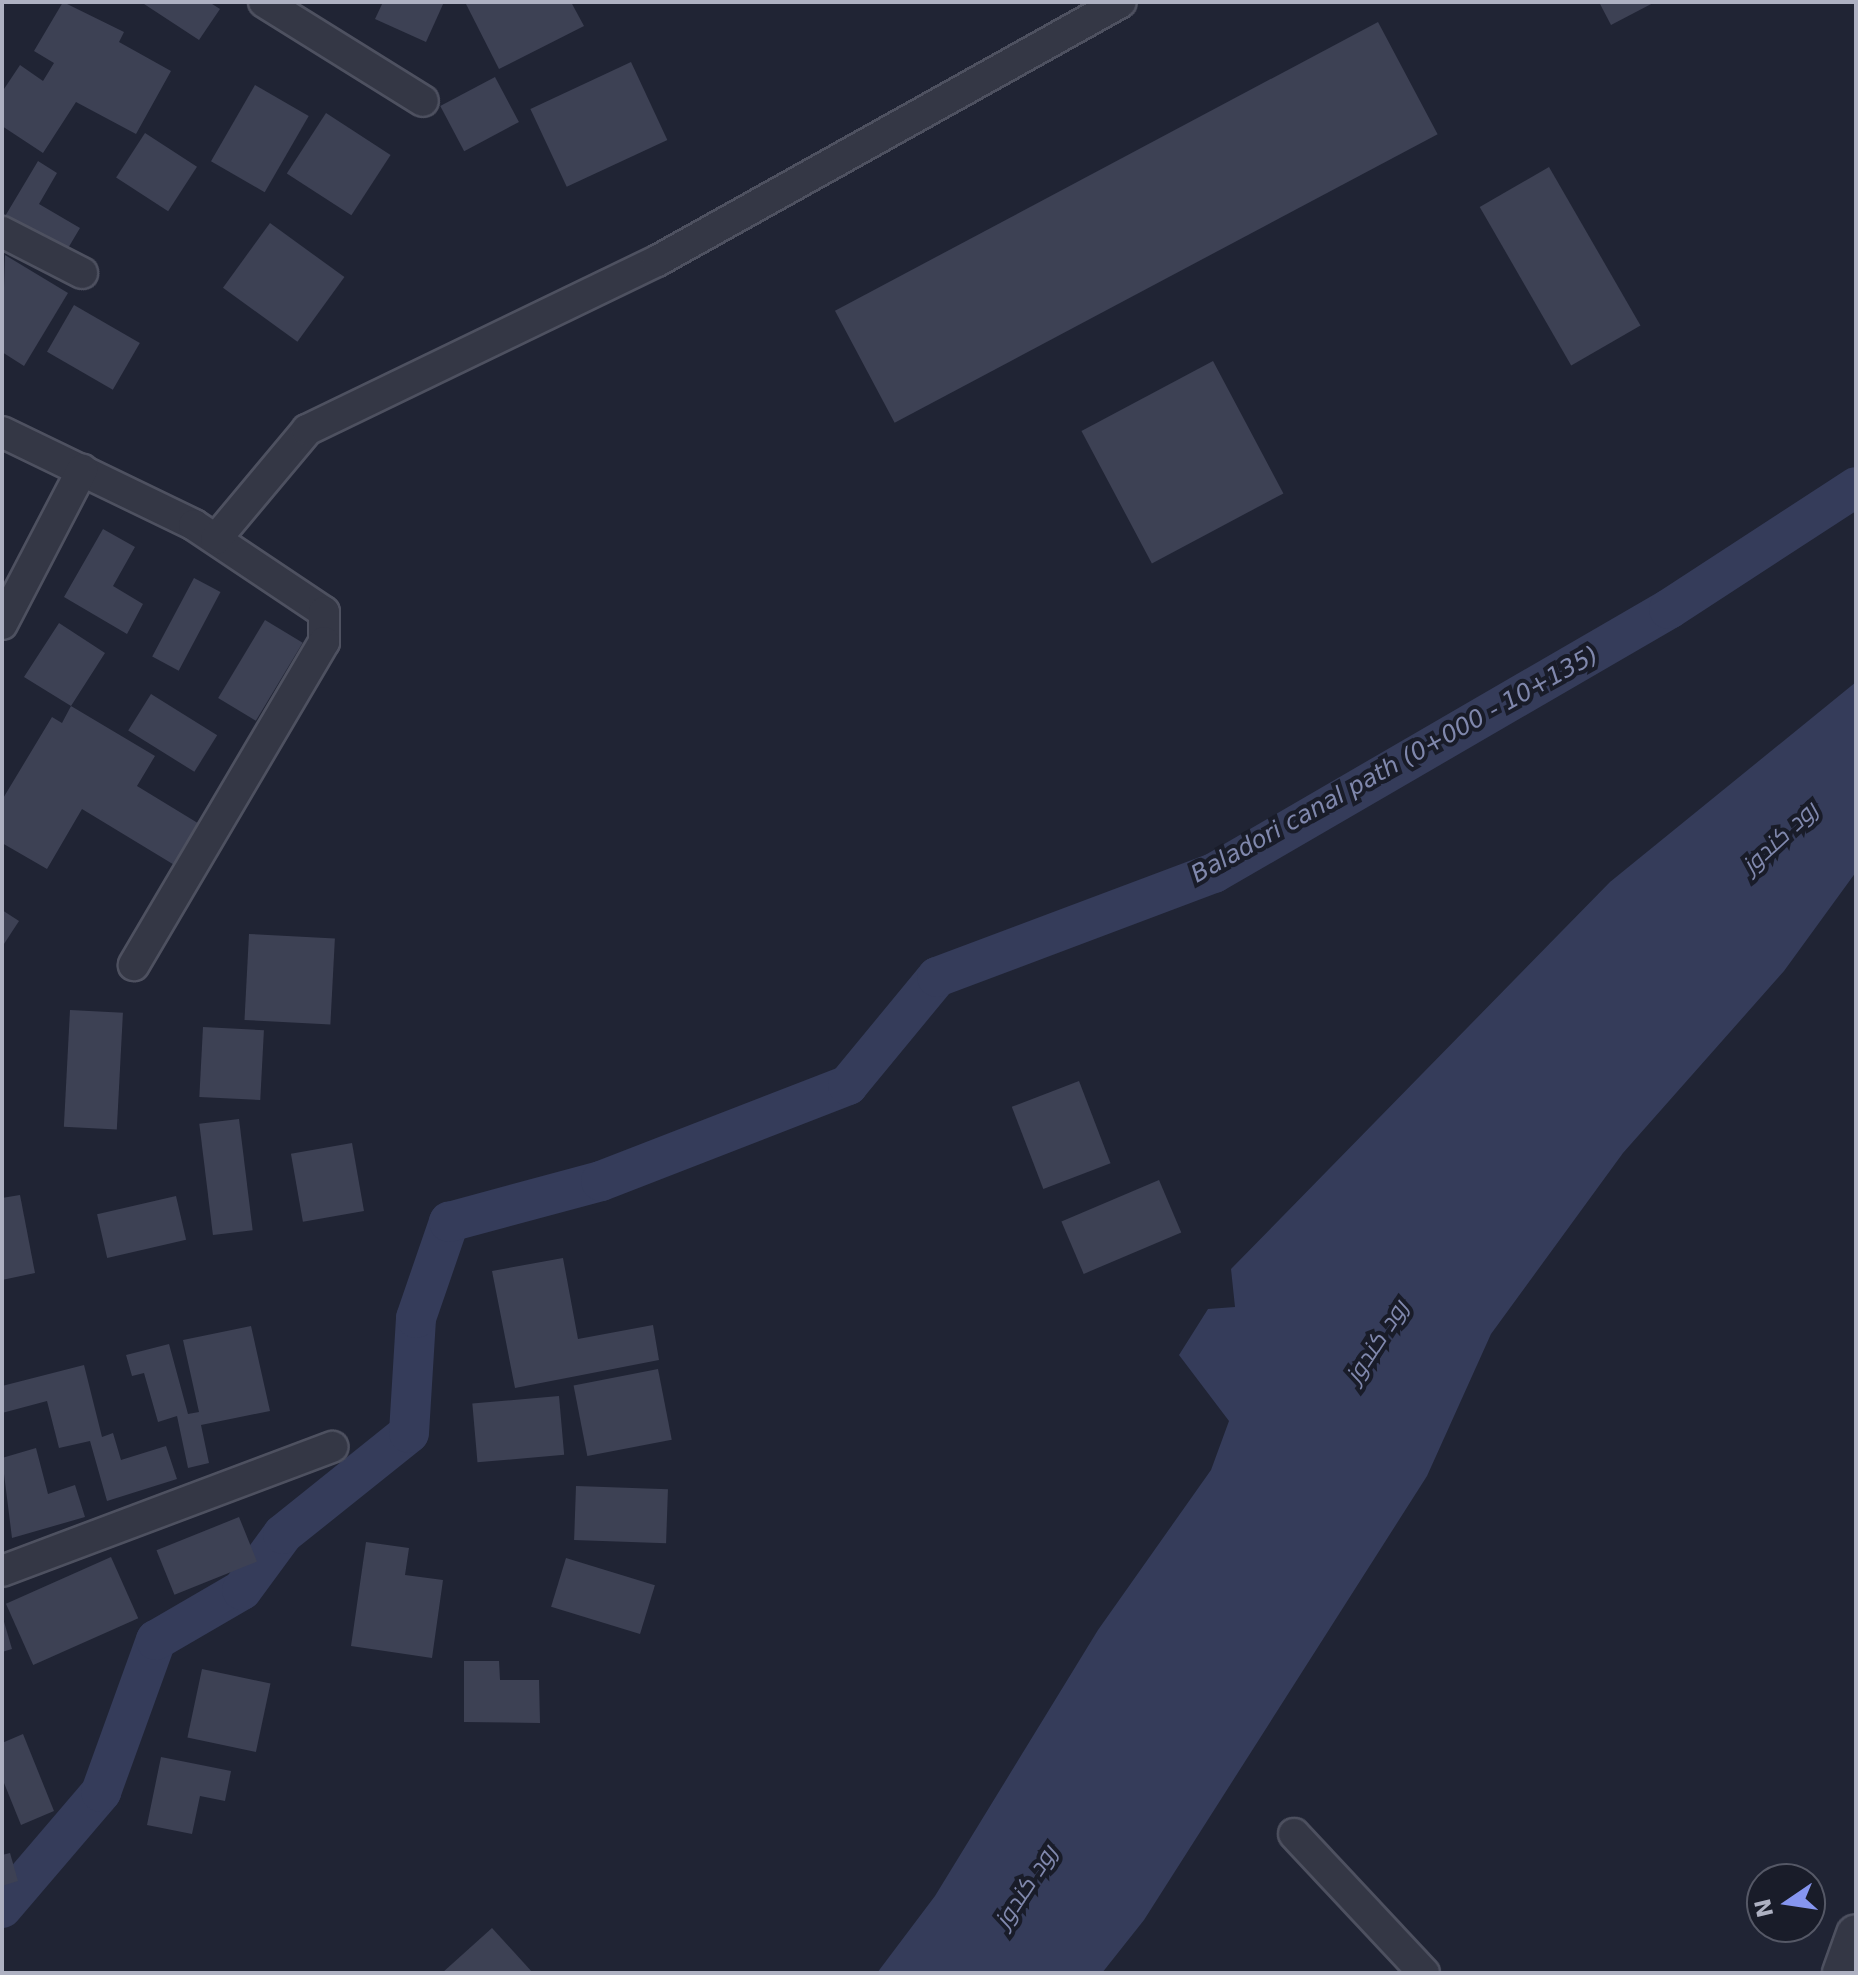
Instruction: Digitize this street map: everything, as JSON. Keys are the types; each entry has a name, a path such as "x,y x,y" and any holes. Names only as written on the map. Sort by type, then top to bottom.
{"street":[{"path":"264,2 423,101"},
{"path":"216,539 307,430 657,261 1121,2"},
{"path":"2,232 82,273"},
{"path":"2,432 216,539 324,612 324,642 134,965"},
{"path":"2,624 82,470"},
{"path":"2,1571 332,1447"},
{"path":"1294,1834 1424,1973"},
{"path":"1842,1973 1856,1934"}],"water":[{"name":"رود کندوز","path":"1856,682 1856,872 1784,971 1623,1153 1491,1334 1427,1476 1144,1920 1102,1973 877,1973 935,1896 1098,1630 1211,1470 1229,1421 1179,1355 1208,1309 1235,1307 1231,1269 1610,882"}],"building":[{"path":"63,2 124,32 119,42 171,71 136,134 76,102 43,153 2,126 2,92 20,65 43,81 54,63 34,51"},
{"path":"141,2 209,2 220,9 199,40"},
{"path":"383,2 444,2 426,42 375,19"},
{"path":"465,2 571,2 584,26 499,69"},
{"path":"1599,2 1655,2 1611,25"},
{"path":"1378,22 1438,134 895,423 835,311"},
{"path":"631,62 667,140 567,187 530,109"},
{"path":"495,77 519,122 464,151 440,106"},
{"path":"255,85 309,116 265,192 211,161"},
{"path":"326,113 391,155 351,215 287,173"},
{"path":"145,133 197,167 168,211 116,177"},
{"path":"38,161 57,173 39,204 80,228 64,255 4,218"},
{"path":"1549,167 1640,325 1571,365 1480,207"},
{"path":"270,223 344,277 297,342 223,288"},
{"path":"5,255 68,293 24,366 2,352"},
{"path":"74,305 140,343 113,390 47,352"},
{"path":"1213,361 1283,493 1152,563 1081,431"},
{"path":"103,529 135,547 113,586 143,604 127,634 64,597"},
{"path":"194,578 220,592 179,671 152,657"},
{"path":"265,620 303,643 256,721 218,698"},
{"path":"59,623 105,653 71,706 24,677"},
{"path":"151,694 217,735 194,772 128,730"},
{"path":"71,706 155,756 137,786 201,825 176,866 82,809 47,869 2,843 2,800 52,717 62,723"},
{"path":"2,910 19,921 2,947"},
{"path":"249,934 335,939 330,1024 244,1020"},
{"path":"70,1010 123,1013 117,1130 64,1127"},
{"path":"203,1027 264,1030 260,1100 199,1097"},
{"path":"1079,1081 1111,1163 1043,1189 1012,1107"},
{"path":"239,1119 253,1230 213,1235 199,1124"},
{"path":"352,1143 364,1211 303,1222 291,1154"},
{"path":"1159,1180 1181,1232 1084,1274 1061,1221"},
{"path":"20,1195 35,1273 2,1280 2,1198"},
{"path":"176,1196 186,1240 107,1258 97,1214"},
{"path":"563,1258 578,1339 653,1325 659,1360 515,1388 492,1271"},
{"path":"251,1326 270,1411 201,1425 209,1463 188,1468 177,1416 158,1422 144,1373 132,1376 126,1355 169,1344 188,1414 199,1412 183,1340"},
{"path":"84,1365 102,1437 113,1433 121,1460 166,1446 177,1479 107,1501 90,1441 59,1448 47,1401 2,1413 2,1386"},
{"path":"658,1369 672,1440 587,1456 574,1385"},
{"path":"559,1396 564,1455 477,1462 472,1404"},
{"path":"36,1448 48,1494 75,1485 85,1517 12,1538 2,1458"},
{"path":"576,1486 668,1489 666,1543 574,1540"},
{"path":"239,1517 257,1562 174,1595 156,1550"},
{"path":"366,1542 409,1548 405,1575 443,1580 432,1658 351,1646"},
{"path":"111,1557 138,1618 33,1665 6,1604"},
{"path":"566,1558 655,1585 640,1634 551,1607"},
{"path":"2,1615 12,1649 2,1652"},
{"path":"464,1661 499,1661 500,1680 539,1680 540,1723 464,1722"},
{"path":"202,1669 270,1684 256,1752 187,1737"},
{"path":"23,1734 54,1811 21,1825 2,1778 2,1743"},
{"path":"161,1757 231,1771 225,1801 200,1796 192,1834 147,1825"},
{"path":"10,1853 18,1881 2,1886 2,1855"},
{"path":"492,1928 533,1973 442,1973"}],"waterway":[{"name":"Baladori canal path (0+000 - 10+135)","path":"2,1908 101,1792 156,1640 242,1590 283,1534 409,1433 416,1318 449,1222 601,1181 848,1085 937,977 1214,873 1669,609 1856,487"}]}
